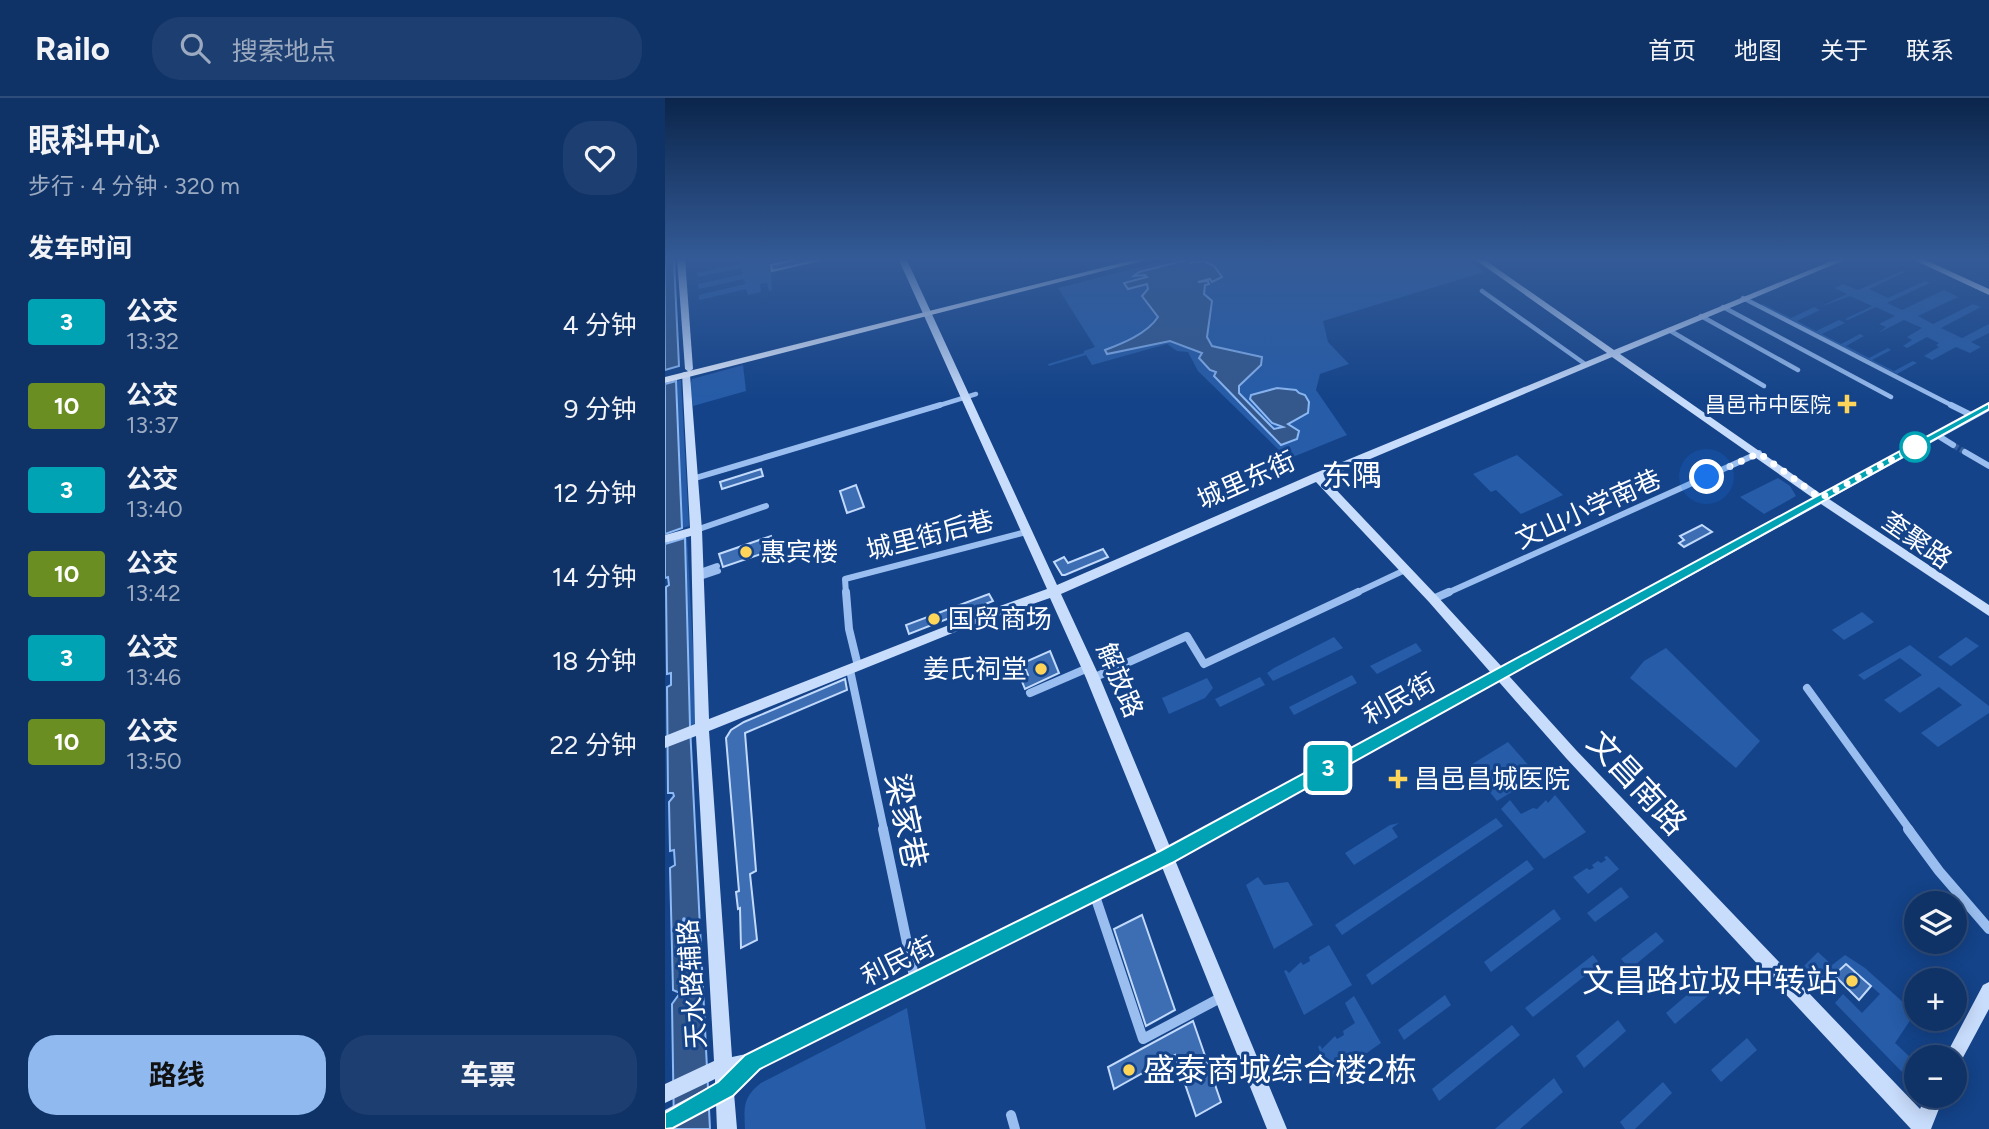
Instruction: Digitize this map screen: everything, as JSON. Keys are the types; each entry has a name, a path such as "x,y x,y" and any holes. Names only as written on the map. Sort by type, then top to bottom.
{"main road":[{"path":"665,377 949,306"}],"street":[{"name":"天水路辅路","path":"682,306 692,479 691,531 696,576 697,728 717,1069 727,1129"},
{"name":"解放路","path":"924,306 971,396 1026,532 1091,673 1276,1129"},
{"path":"1503,306 1585,364"},
{"name":"奎聚路","path":"1547,306 1820,498 1989,611"},
{"path":"1759,306 1973,416"},
{"name":"城里东街","path":"665,742 976,619 1053,592 1317,476 1723,307"},
{"path":"1723,307 1891,397"},
{"path":"1701,316 1798,370"},
{"path":"1669,330 1764,386"},
{"path":"692,479 971,396"},
{"name":"利民街","path":"667,1119 719,1092 753,1062 1166,857 1989,407"},
{"path":"1937,436 1953,445"},
{"path":"1965,452 1989,466"},
{"name":"文山小学南巷","path":"1433,599 1759,453"},
{"name":"文昌南路","path":"1317,476 1921,1127"},
{"name":"奎聚路","path":"1820,498 1828,507 1989,619"},
{"path":"665,539 766,506"},
{"name":"城里街后巷","path":"845,579 1026,532"},
{"path":"696,576 718,569"},
{"path":"1030,693 1188,636 1204,664 1405,570"},
{"name":"梁家巷","path":"845,579 854,668 915,982"},
{"path":"1807,688 1939,871 1989,929"},
{"path":"1094,893 1143,1039 1223,997"},
{"path":"1960,1045 1989,991"},
{"name":"利民街","path":"668,1093 717,1069 753,1062"},
{"path":"1921,1127 1930,1108"},
{"path":"1011,1115 1015,1129"}],"shaded area":[{"path":"665,306 676,306 679,366 665,370"},
{"path":"1069,306 1372,306 1323,321 1328,342 1349,364 1320,374 1316,390 1347,435 1288,459 1198,371 1188,352 1177,351 1167,344 1092,365 1086,355 1049,366 1048,364 1095,347"},
{"path":"1150,306 1211,306 1207,337 1212,346 1262,357 1261,365 1239,386 1239,393 1274,429 1283,427 1272,423 1250,399 1251,395 1277,388 1296,390 1305,395 1309,402 1308,413 1288,424 1299,431 1297,439 1281,445 1214,376 1216,372 1210,370 1199,358 1202,353 1170,341 1107,354 1105,350 1141,333 1158,317"},
{"path":"1763,306 1791,318 1814,307 1820,310 1797,321 1816,331 1839,320 1845,323 1822,334 1841,344 1860,334 1864,336 1846,346 1869,358 1888,348 1891,350 1872,360 1894,371 1913,361 1917,363 1897,374"},
{"path":"1872,306 1894,306 1902,310 1910,306 1939,306 1918,316 1933,324 1969,306 1979,306 1981,307 1941,328 1962,338 1989,324 1989,333 1971,342 1981,347 1970,353 1956,347 1932,360 1924,356 1939,347 1936,345 1939,343 1927,337 1907,348 1903,346 1912,340 1907,337 1922,328 1904,320 1878,333 1886,327 1879,324 1895,316 1876,307 1845,319"},
{"path":"743,365 746,391 693,406 690,385 692,379"},
{"path":"681,380 689,526 682,528 676,381"},
{"path":"676,381 682,528 665,534 665,384"},
{"path":"1517,455 1563,495 1521,514 1496,490 1491,492 1473,474"},
{"path":"1778,478 1790,486 1796,496 1764,514 1740,497"},
{"path":"685,538 697,722 690,726"},
{"path":"685,538 690,726 710,1129 674,1129 672,1004 680,993 673,990 670,868 675,865 674,850 670,851 669,802 674,796 673,793 668,793 667,687 671,685 671,673 667,674 666,587 669,585 668,577 665,578 665,544"},
{"path":"1862,612 1874,622 1844,640 1832,630"},
{"path":"1334,637 1343,648 1273,681 1267,673 1274,668"},
{"path":"1966,637 1979,646 1951,666 1938,657"},
{"path":"1416,643 1422,651 1377,674 1370,666"},
{"path":"1910,645 1989,706 1989,713 1938,747 1921,733 1962,705 1939,687 1900,713 1884,700 1922,675 1900,658 1864,680 1858,675"},
{"path":"1666,648 1760,741 1736,768 1630,678 1644,661"},
{"path":"1352,675 1357,683 1294,715 1289,707"},
{"path":"1260,677 1265,685 1220,707 1215,699"},
{"path":"1207,678 1213,688 1205,698 1169,714 1162,698"},
{"path":"1508,742 1538,776 1497,801 1469,766"},
{"path":"1555,795 1586,832 1544,859 1501,809 1510,800 1521,814 1533,808 1537,809 1546,800 1548,803"},
{"path":"1496,818 1503,826 1342,935 1335,925"},
{"path":"1399,823 1392,828 1398,837 1354,865 1345,853 1390,825"},
{"path":"1607,856 1619,869 1588,894 1573,877 1587,868 1594,868 1592,865 1606,860 1604,857"},
{"path":"1527,860 1534,869 1372,985 1366,975"},
{"path":"1258,877 1264,885 1288,882 1313,925 1274,949 1246,885"},
{"path":"1621,887 1629,897 1595,922 1587,913"},
{"path":"1554,909 1561,919 1491,972 1484,962"},
{"path":"1656,932 1664,941 1630,969 1621,959"},
{"path":"1329,945 1352,985 1304,1015 1284,971 1289,973 1301,962 1303,965 1310,961 1309,957"},
{"path":"1818,952 1832,965 1845,955 1865,968 1904,1003 1904,1030 1895,1043 1904,1051 1902,1072 1835,1003 1843,994 1862,1013 1880,994 1846,964 1821,989 1801,969"},
{"path":"1593,955 1600,964 1533,1017 1525,1008"},
{"path":"1701,983 1710,994 1675,1024 1666,1013"},
{"path":"1445,995 1451,1005 1404,1040 1398,1030"},
{"path":"1354,996 1381,1043 1331,1078 1318,1047 1320,1045 1322,1049 1335,1036 1337,1039 1344,1035 1343,1031 1355,1023 1345,1003"},
{"path":"907,1008 926,1129 745,1129 746,1103 761,1083"},
{"path":"1618,1020 1626,1031 1584,1068 1576,1056"},
{"path":"1512,1025 1520,1035 1439,1101 1432,1089"},
{"path":"1747,1038 1757,1050 1721,1082 1711,1070"},
{"path":"1554,1078 1563,1092 1520,1129 1495,1129"},
{"path":"1663,1082 1672,1093 1635,1129 1625,1129 1620,1122"}],"building":[{"path":"761,469 763,476 722,489 720,482"},
{"path":"856,485 864,507 847,513 840,491"},
{"path":"1702,525 1712,532 1684,547 1679,543 1684,540 1680,536"},
{"name":"惠宾楼","path":"771,536 773,550 723,567 719,554"},
{"path":"1103,549 1108,557 1065,575 1062,575 1054,562 1064,557 1068,563"},
{"path":"989,594 993,601 909,634 906,625"},
{"name":"姜氏祠堂","path":"1050,651 1059,673 1025,689 1021,679 1028,675 1023,663"},
{"path":"845,679 847,690 745,733 756,871 750,874 757,940 741,948 726,738 731,730 744,722"},
{"path":"1142,915 1175,1010 1146,1026 1114,929"},
{"name":"文昌路垃圾中转站","path":"1846,964 1871,986 1859,1000 1834,975"},
{"name":"盛泰商城综合楼2栋","path":"1193,1021 1221,1102 1196,1116 1175,1055 1114,1089 1108,1067"}],"waterway":[{"path":"684,919 684,933"}],"tunnel":[{"path":"1953,445 1965,452"}],"bus line":[{"name":"3","path":"665,1120 725,1089 753,1062 1166,857 1989,407"}],"place":[{"name":"昌邑市中医院","path":"1847,404"},
{"name":"惠宾楼","path":"746,552"},
{"name":"国贸商场","path":"934,619"},
{"name":"姜氏祠堂","path":"1041,669"},
{"name":"昌邑昌城医院","path":"1398,779"},
{"name":"文昌路垃圾中转站","path":"1852,981"},
{"name":"盛泰商城综合楼2栋","path":"1129,1070"}],"district":[{"name":"东隅","path":"1352,475"}],"route":[{"path":"1707,477 1759,453 1820,498 1915,447"}]}
